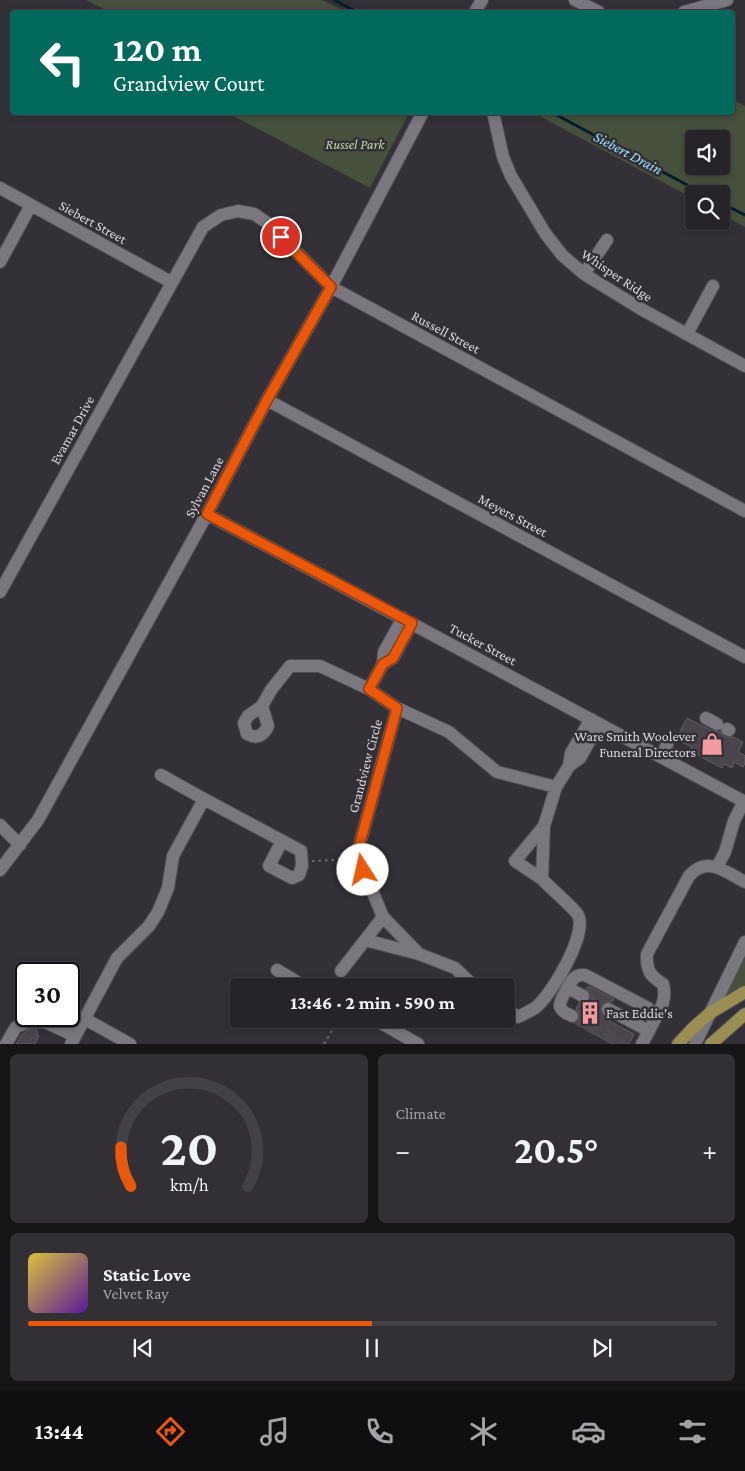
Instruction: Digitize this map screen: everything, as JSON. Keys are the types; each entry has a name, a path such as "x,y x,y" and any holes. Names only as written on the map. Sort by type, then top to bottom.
{"main road":[{"path":"678,1044 710,1013 745,992"},
{"path":"712,1044 745,1014"}],"street":[{"path":"575,0 595,10"},
{"path":"688,10 702,4 727,0"},
{"name":"Sylvan Lane","path":"0,870 38,820 207,514 267,400 331,287 421,115"},
{"name":"Whisper Ridge","path":"494,115 503,157 521,194 545,233 562,255 584,274 641,310 745,366"},
{"name":"Siebert Street","path":"0,188 170,282"},
{"path":"0,262 31,205"},
{"name":"Russell Street","path":"170,282 203,226 221,215 238,211 254,214 269,224 331,287 745,511"},
{"path":"584,274 607,240"},
{"name":"Evamar Drive","path":"0,592 170,282"},
{"path":"687,334 713,286"},
{"name":"Meyers Street","path":"267,400 745,657"},
{"name":"Tucker Street","path":"207,514 661,757 735,789 745,802"},
{"path":"369,689 383,664 393,658 407,621"},
{"path":"262,706 271,690 290,666 320,666 369,689 397,708"},
{"name":"Grandview Circle","path":"357,854 397,708 448,732 497,772 556,787"},
{"path":"542,879 544,826 556,787 570,766 580,758 595,721"},
{"path":"661,757 667,745"},
{"path":"161,775 282,840 301,851 302,866 299,875 292,878 269,866 282,840"},
{"path":"6,1044 16,1027 45,1022 73,1040 117,958 149,926 158,912 168,888 173,856 204,798"},
{"path":"717,867 727,846 734,821 745,802"},
{"path":"0,825 20,845"},
{"path":"515,1015 518,1017 536,1008 553,988 573,949 580,930 578,916 542,879 515,861 544,826"},
{"path":"357,854 383,917 419,954"},
{"path":"642,1044 663,1004 665,993 663,984 653,978 648,971 646,964 647,954 689,876 696,868 706,866 717,867 745,882"},
{"path":"341,971 383,917"},
{"path":"365,940 419,954 454,968 465,978"},
{"path":"695,1044 745,942"},
{"path":"277,970 290,978"},
{"path":"572,1016 564,1012 560,1006 573,978 579,974 585,975 648,1008 654,1015 651,1026"},
{"path":"568,988 583,996"},
{"path":"608,1009 651,1026"},
{"path":"84,1019 130,1044"},
{"path":"390,1028 418,1044"}],"path":[{"path":"302,859 316,862 357,854"},
{"path":"324,1044 333,1028"}],"green space":[{"path":"86,0 322,0 343,10 106,10"},
{"path":"735,101 745,106 745,227 730,219 730,185 685,185 685,194 538,115 735,115"},
{"name":"Russel Park","path":"232,115 408,115 370,188"},
{"path":"745,956 745,986 722,999 725,993"}],"building":[{"path":"687,718 713,731 720,732 725,737 733,737 743,742 738,752 745,756 743,767 734,762 732,768 724,764 722,768 690,751 692,747 676,739"},
{"name":"Fast Eddie's","path":"588,986 614,999 612,1002 603,1002 601,1013 605,1016 604,1018 634,1034 629,1044 613,1044 575,1023 580,1019 580,1014 576,1009 579,1003 587,1003 590,999 590,992 586,989"},
{"path":"32,1028 37,1030 37,1035 39,1036 35,1044 16,1044 22,1034"}],"waterway":[{"name":"Siebert Drain","path":"334,0 353,10"},
{"name":"Siebert Drain","path":"557,115 687,185"},
{"name":"Siebert Drain","path":"730,208 745,215"}],"tunnel":[{"path":"583,996 608,1009"},
{"path":"572,1016 623,1044"}],"place":[{"name":"Ware Smith Woolever Funeral Directors","path":"712,744"},
{"name":"Fast Eddie's","path":"590,1013"}],"route":[{"path":"281,237 331,287 267,400 207,514 412,623 393,658 383,664 369,689 397,708 357,854 363,870"}]}
